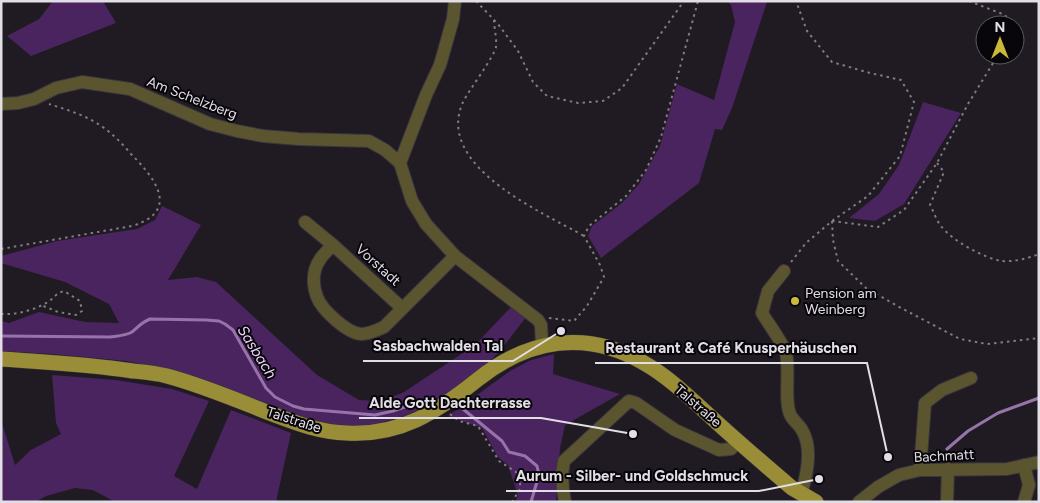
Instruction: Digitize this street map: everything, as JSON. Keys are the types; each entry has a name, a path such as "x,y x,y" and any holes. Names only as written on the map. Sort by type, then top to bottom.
{"main road":[{"name":"Talstraße","path":"1,359 101,366 165,376 200,386 313,429 365,434 401,427 422,418 457,396 507,359 542,345 571,342 594,344 633,356 659,372 792,488 816,502"}],"street":[{"path":"455,1 453,19 440,65 426,95 400,163 412,201 426,224 455,256 538,320 542,345"},
{"name":"Am Schelzberg","path":"1,104 18,103 34,99 56,88 82,82 130,90 210,124 237,131 263,136 299,139 369,141 385,150 400,163"},
{"name":"Vorstadt","path":"306,222 402,308"},
{"name":"Vorstadt","path":"333,245 320,257 314,272 314,284 318,299 340,324 360,334 384,327 455,256"},
{"path":"784,271 768,291 762,313 786,350 790,414 803,431 807,445 807,473 802,494"},
{"path":"920,470 925,403 942,390 971,378"},
{"path":"565,502 562,488 564,461 629,401 636,403 675,430 719,450 731,449 738,441"},
{"name":"Bachmatt","path":"859,502 899,475 920,470 1007,469 1039,462"},
{"path":"1024,466 1029,485 1024,502"},
{"path":"947,502 948,469"}],"path":[{"path":"476,1 494,20 518,51 533,82 547,96 578,103 603,101 622,88 684,1"},
{"path":"584,236 589,226 626,196 646,170 661,137 698,1"},
{"path":"784,271 806,243 832,221 868,196 900,156 914,102 901,80 832,62 807,31 796,1"},
{"path":"969,1 1006,15"},
{"path":"494,20 496,48 463,103 457,121 460,141 476,167 516,198 584,236 600,265 604,277 588,306 574,321 550,318 538,320"},
{"path":"832,221 878,227 904,210 937,163 968,104 992,65"},
{"path":"1,249 146,222 156,213 160,201 153,178 115,136 94,121 74,112 34,99"},
{"path":"937,163 944,172 930,205 940,226 955,240 976,252 1000,261 1026,259 1039,254"},
{"path":"832,221 833,240 838,261 866,288 894,304 960,339 987,344 1039,338"},
{"path":"1,314 11,315 41,305 50,301 57,293 64,291 80,301 82,310 76,315 58,312 41,305"},
{"path":"448,413 459,421 478,426 499,462 516,472 520,478 520,489 512,502"}],"shaded area":[{"path":"53,1 103,1 116,23 31,56 7,36 39,19"},
{"path":"727,1 767,2 732,108 722,130 715,129 699,183 601,258 588,236 592,226 622,203 639,184 660,146 677,84 714,100 735,22 731,5"},
{"path":"923,102 961,113 904,204 875,221 849,218 879,194 899,165"},
{"path":"162,206 201,225 168,280 197,277 216,282 317,375 359,400 382,401 404,392 475,345 512,306 527,316 491,360 454,391 419,410 401,417 382,423 362,426 338,427 315,423 164,369 126,361 1,351 1,321 9,323 39,312 85,322 119,323 109,304 65,282 1,263 1,256 57,241 137,229 155,220"},
{"path":"554,354 553,374 620,394 565,425 560,448 556,502 515,502 518,496 508,465 498,457 482,428 448,416 510,371 531,360"},
{"path":"52,375 116,380 172,389 209,401 174,476 197,489 231,410 291,433 276,502 115,502 93,490 75,488 46,496 36,502 1,502 1,420 15,465 31,450 61,434 56,423"}],"waterway":[{"name":"Sasbach","path":"1,336 110,337 132,332 150,319 219,321 233,330 266,388 275,397 293,406 304,409 375,415 425,400 433,400"},
{"path":"947,449 968,431 998,413 1039,398"},
{"name":"Sasbach","path":"463,409 502,441 509,452 525,456 537,466 539,475 531,502"}],"place":[{"name":"Pension am Weinberg","path":"795,301"},
{"name":"Sasbachwalden Tal","path":"561,331"},
{"name":"Alde Gott Dachterrasse","path":"633,434"},
{"name":"Restaurant & Café Knusperhäuschen","path":"888,457"},
{"name":"Aurum - Silber- und Goldschmuck","path":"819,479"}]}
